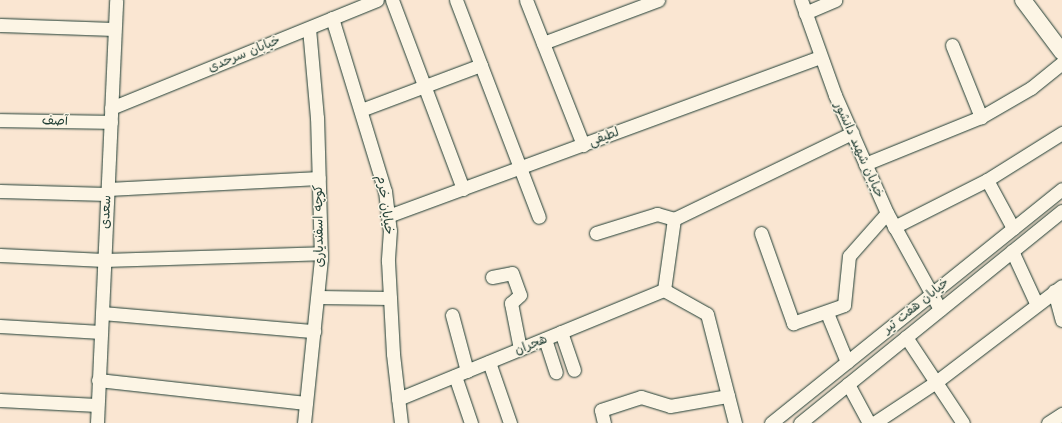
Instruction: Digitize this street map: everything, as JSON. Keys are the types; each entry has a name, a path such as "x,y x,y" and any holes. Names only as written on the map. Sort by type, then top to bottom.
{"main road":[{"path":"1023,0 1062,52"}],"street":[{"name":"سعدی","path":"97,423 114,29 117,0"},
{"name":"خیابان سرحدی","path":"111,108 309,28 332,18 346,6 378,0"},
{"path":"392,0 463,189"},
{"path":"456,0 539,217"},
{"path":"526,0 583,144"},
{"path":"543,43 658,0"},
{"name":"خیابان شهید دانشور","path":"801,0 820,57 887,213 940,309"},
{"path":"805,13 835,0"},
{"name":"خیابان خرم","path":"332,18 385,191 388,216 390,298 401,423"},
{"path":"0,25 114,29"},
{"name":"کوچه اسفندیاری","path":"304,423 318,297 320,253 318,178 309,28"},
{"path":"952,45 982,117"},
{"name":"لطیفی","path":"388,216 820,57"},
{"path":"865,164 982,117 1031,88 1062,64"},
{"path":"361,110 481,65"},
{"name":"آصف","path":"0,120 111,122"},
{"path":"596,233 657,214 674,219 852,133"},
{"path":"894,227 987,180 1062,133"},
{"path":"0,191 107,192 318,178"},
{"path":"987,180 1014,228"},
{"name":"خیابان هفت تیر","path":"771,423 1062,189"},
{"name":"خیابان هفت تیر","path":"800,423 1062,211"},
{"path":"761,233 793,323 827,313 844,305 849,256 887,213"},
{"path":"674,219 664,290 707,314 735,423"},
{"path":"1012,251 1036,303"},
{"path":"0,254 104,260 320,253"},
{"path":"492,277 512,273 520,296 511,303 520,349"},
{"path":"874,423 936,382 1036,303 1058,289 1062,320"},
{"name":"هجران","path":"398,399 664,290"},
{"path":"318,297 390,298"},
{"path":"102,313 314,331"},
{"path":"827,313 847,362"},
{"path":"452,316 471,423"},
{"path":"0,326 101,332"},
{"path":"561,332 574,370"},
{"path":"906,337 963,423"},
{"path":"545,339 556,372"},
{"path":"489,362 510,423"},
{"path":"98,380 306,403"},
{"path":"848,384 869,423"},
{"path":"604,423 601,410 641,397 670,406 728,396"},
{"path":"0,400 97,405"},
{"path":"1048,423 1062,414"}]}
